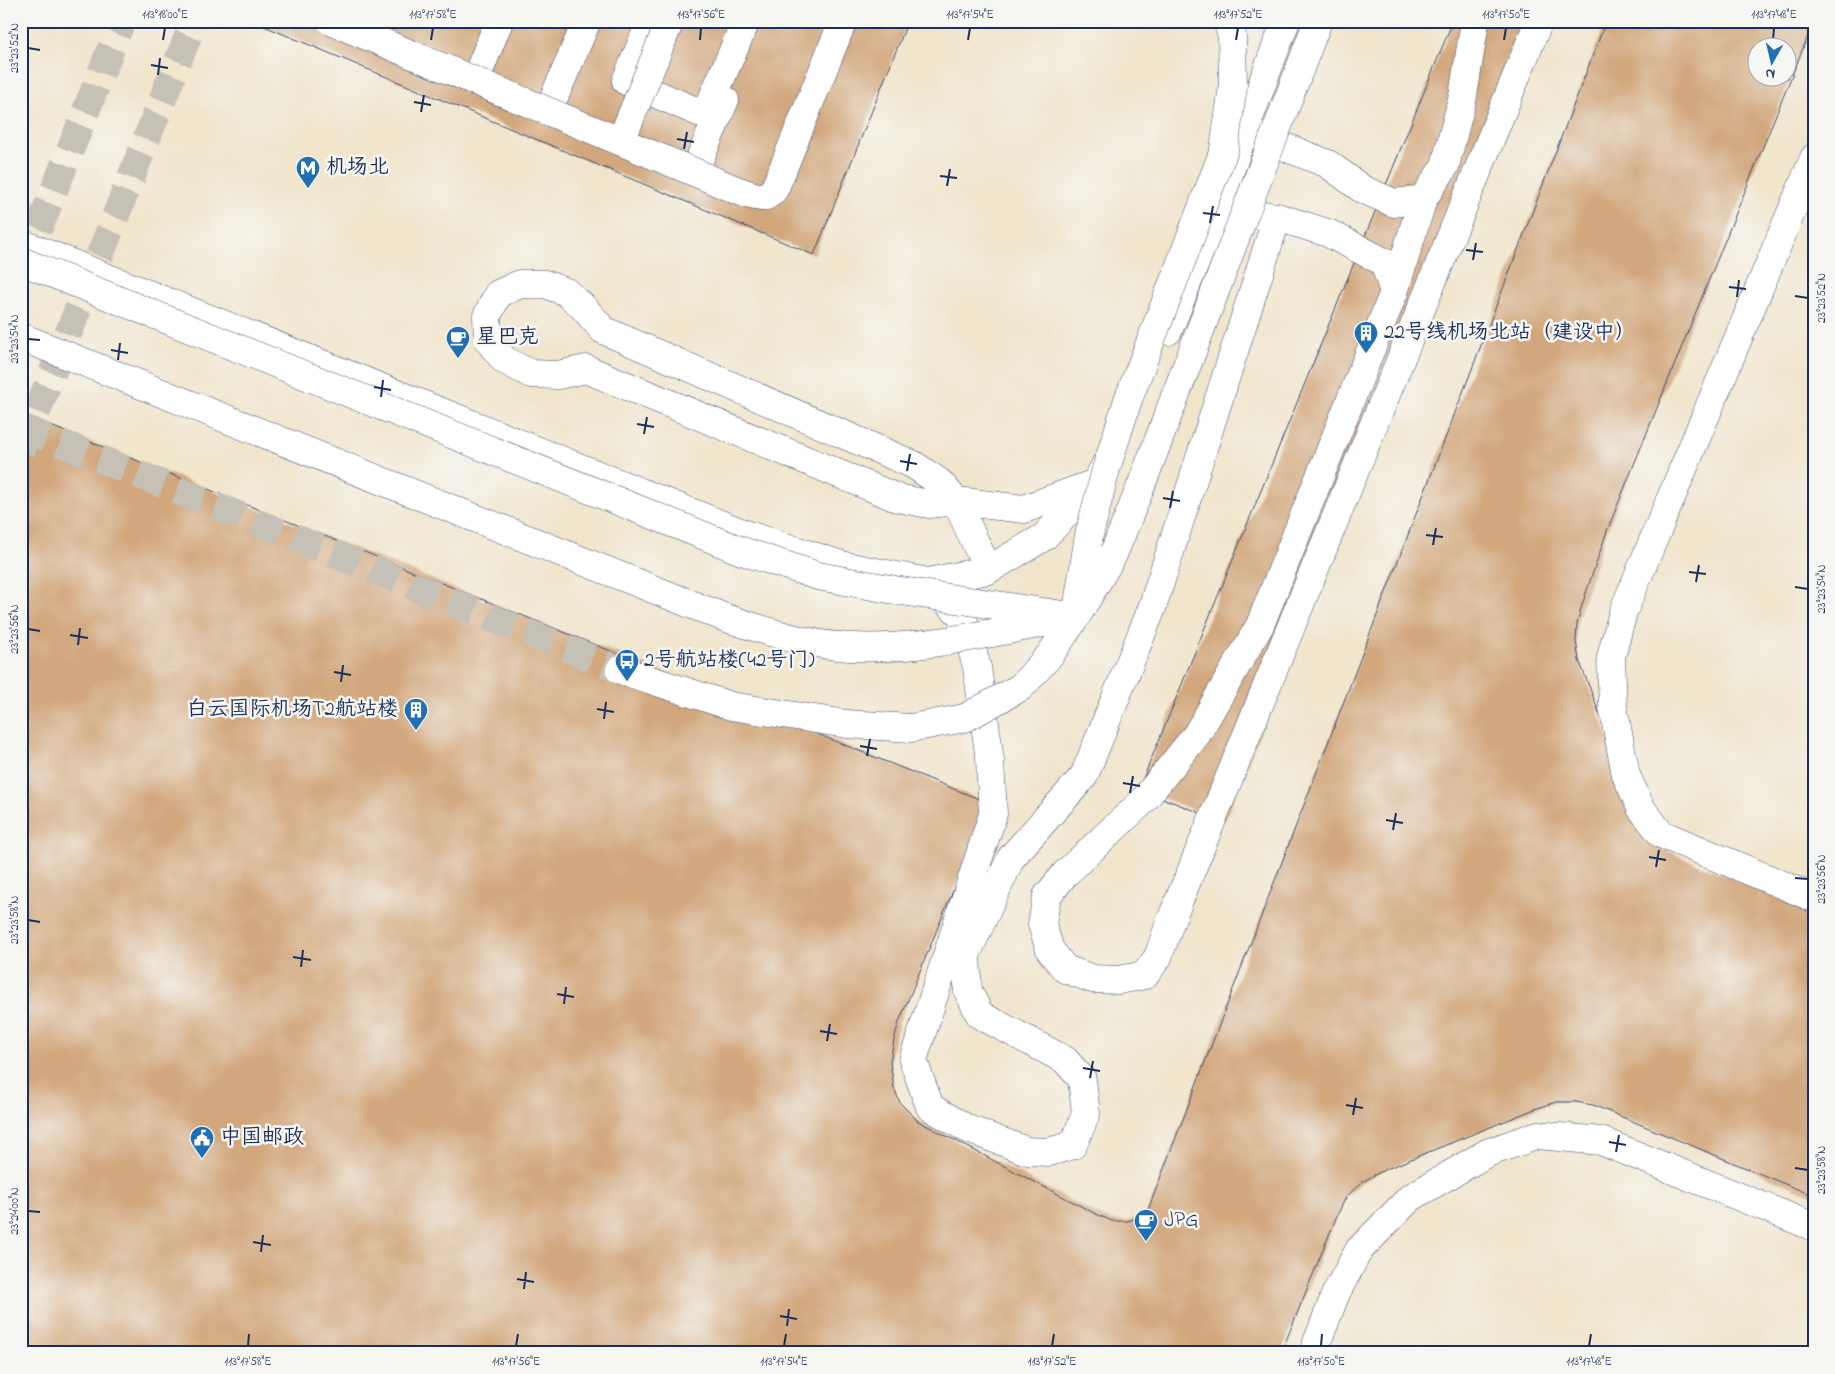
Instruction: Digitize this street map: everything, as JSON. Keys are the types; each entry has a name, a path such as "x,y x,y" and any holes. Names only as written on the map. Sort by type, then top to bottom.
{"street":[{"path":"331,21 694,172 751,195 764,197 775,188 843,21"},
{"path":"476,80 499,21"},
{"path":"548,111 587,21"},
{"path":"651,21 626,81 705,115 746,21"},
{"path":"622,141 670,21"},
{"path":"694,172 759,21"},
{"path":"1076,617 1089,535 1106,470 1128,400 1224,150 1233,86 1232,36 1227,21"},
{"path":"21,244 745,534 845,566 928,582 988,570 1044,537 1096,483 1154,368 1218,209 1244,130 1286,21"},
{"path":"620,670 730,706 847,724 911,728 965,718 1021,687 1049,656 1076,617 1113,555 1318,21"},
{"path":"1475,21 1463,96 1445,166 1423,199 1394,292 1260,624 1197,734 1143,801 1065,874 1047,896 1042,924 1050,950 1065,969 1093,979 1119,980 1145,975 1158,957 1171,920 1539,21"},
{"path":"1244,130 1328,164 1362,189 1394,203 1423,199"},
{"path":"1814,158 1624,612 1610,656 1613,707 1626,775 1641,808 1661,834 1814,898"},
{"path":"1218,209 1277,217 1328,233 1384,262 1394,292"},
{"path":"928,582 962,616 977,667 990,760 994,814 912,1060 930,1107 968,1129 1027,1151 1049,1152 1073,1145 1086,1114 1082,1079 1065,1060 980,1015 968,991 966,955 1012,858 1084,776 1152,608 1277,217"},
{"path":"21,261 742,551 818,576 894,590 1076,617"},
{"path":"988,570 956,501 939,482 914,465 603,330 583,307 566,292 545,284 520,284 498,294 487,316 488,340 504,360 531,374 558,375 586,369 897,498 929,504 956,501 1024,509 1096,483"},
{"path":"21,337 713,613 774,634 836,646 900,647 957,640 1076,617"},
{"path":"1313,1353 1336,1293 1359,1250 1410,1198 1487,1153 1538,1135 1601,1141 1814,1228"}],"building":[{"path":"252,21 908,21 814,255"},
{"name":"22号线机场北站（建设中）","path":"1453,21 1551,21 1224,822 1139,789"},
{"name":"白云国际机场T2航站楼","path":"1606,21 1814,21 1798,60 1798,38 1748,38 1748,88 1787,88 1607,531 1582,605 1577,624 1576,641 1579,660 1640,820 1663,849 1814,913 1814,1196 1593,1105 1576,1102 1556,1102 1384,1170 1362,1182 1346,1197 1336,1218 1281,1353 21,1353 21,414 989,803 899,1022 890,1062 894,1088 900,1103 918,1121 1096,1214 1112,1221 1128,1221 1146,1215"}],"tunnel":[{"path":"23,268 122,21"},
{"path":"21,451 194,21"},
{"path":"21,427 620,670"}],"place":[{"name":"机场北","path":"308,189"},
{"name":"22号线机场北站（建设中）","path":"1366,354"},
{"name":"星巴克","path":"458,359"},
{"name":"2号航站楼(42号门)","path":"627,682"},
{"name":"白云国际机场T2航站楼","path":"416,731"},
{"name":"中国邮政","path":"202,1159"},
{"name":"JPG","path":"1146,1242"}]}
